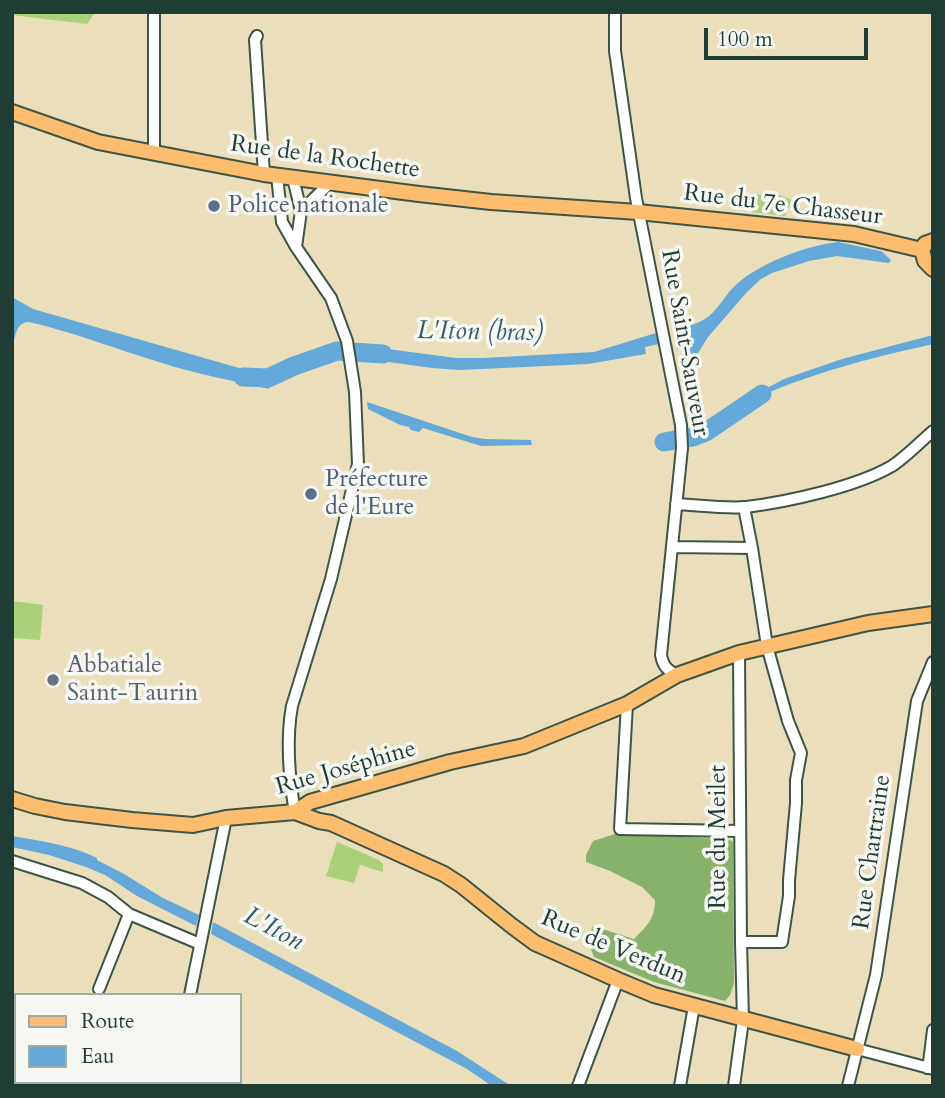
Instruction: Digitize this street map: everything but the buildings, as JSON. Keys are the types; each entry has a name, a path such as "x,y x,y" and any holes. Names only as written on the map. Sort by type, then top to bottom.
{"main road":[{"name":"Rue de la Rochette","path":"12,112 98,142 270,175 491,202 638,212"},
{"name":"Rue du 7e Chasseur","path":"638,212 854,234 927,245"},
{"path":"927,245 925,261 933,269"},
{"name":"Rue Joséphine","path":"12,799 65,812 194,825 226,818 295,812 310,802 450,762 524,746 627,704 677,675 739,653 868,623 933,614"},
{"path":"329,797 324,814 331,823"},
{"name":"Rue de Verdun","path":"295,812 331,823 444,874 535,943 618,980 654,995 856,1049"}],"street":[{"path":"154,12 154,153"},
{"name":"Rue Saint-Sauveur","path":"615,12 614,40 638,212 662,323 682,439 661,655 663,664 677,675"},
{"path":"257,36 255,40 270,175 282,222 331,298 347,341 355,392 358,464 331,579 292,706 291,790 295,812"},
{"path":"293,178 301,211 296,247"},
{"path":"301,211 330,183"},
{"path":"676,504 744,507 810,494 865,478 893,465 933,431"},
{"path":"741,942 782,943 789,896 796,780 801,753 788,721 767,646 744,507"},
{"path":"672,547 752,548"},
{"name":"Rue du Meilet","path":"734,1086 743,1020 739,653"},
{"name":"Rue Chartraine","path":"848,1086 876,975 917,701 932,666"},
{"path":"627,704 620,829 740,831"},
{"path":"190,993 226,818"},
{"path":"12,861 82,883 108,897 130,914 200,944"},
{"path":"99,989 130,914"},
{"path":"578,1086 618,980"},
{"path":"680,1086 694,1006"},
{"path":"856,1049 930,1068 933,1030"}],"green space":[{"path":"12,12 95,12 87,24 12,15"},
{"path":"754,194 777,194 792,200 785,216 752,212"},
{"path":"12,601 43,605 40,640 12,638"},
{"path":"615,834 728,839 733,842 734,983 725,1001 654,982 594,957 587,939 593,926 634,939 649,922 655,907 655,900 642,887 586,862 586,855 593,841"},
{"path":"337,842 379,860 383,864 383,872 360,865 354,883 326,876"}],"water":[{"path":"838,242 881,251 891,260 889,263 837,256 809,261 772,273 747,292 708,337 695,358 687,349 677,349 673,331 709,316 748,275 785,256"},
{"path":"12,297 33,309 246,370 268,370 269,389 173,366 29,322 18,328 12,350"},
{"path":"656,333 659,344 645,347 646,354 588,364 460,370 360,358 357,345 456,358 483,358 594,352"},
{"path":"933,335 933,344 831,370 770,392 741,411 738,406 784,379 842,359"},
{"path":"335,343 339,359 320,361 294,371 294,359"},
{"path":"367,402 472,437 531,440 532,445 481,446 423,428 419,432 411,430 368,409"},
{"path":"12,836 66,847 97,858 163,898 199,915 196,926 137,896 105,875 49,855 12,847"},
{"path":"213,922 457,1051 511,1086 492,1086 467,1069 211,934"}],"waterway":[{"name":"L'Iton (bras)","path":"243,377 268,378 337,351 383,354"},
{"path":"664,442 706,432 762,394"}],"place":[{"name":"Police nationale","path":"214,206"},
{"name":"Préfecture de l'Eure","path":"311,494"},
{"name":"Abbatiale Saint-Taurin","path":"53,680"}],"water label":[{"name":"L'Iton","path":"273,930"}]}
